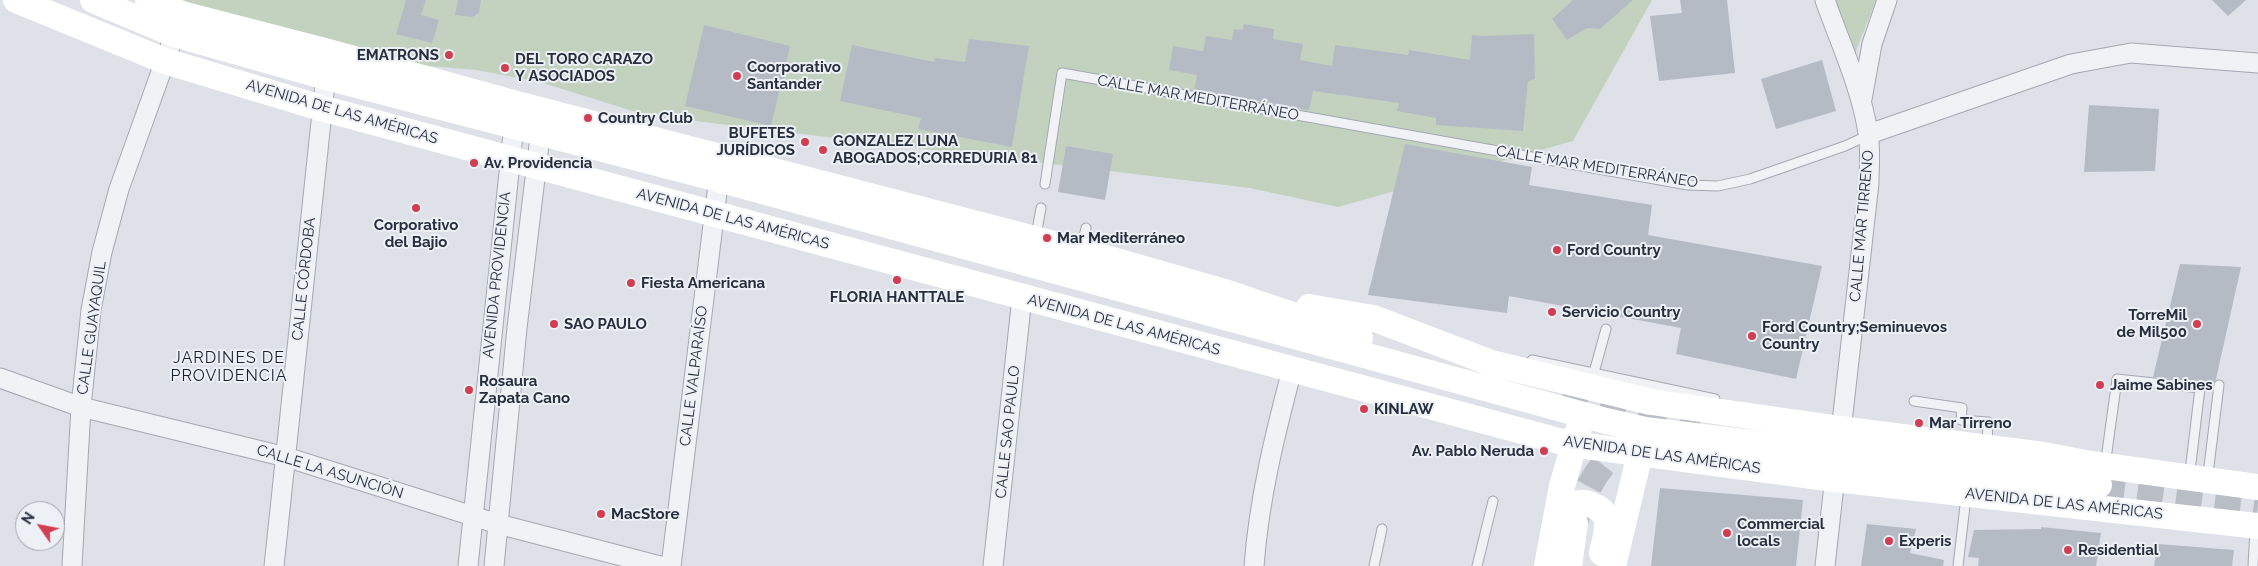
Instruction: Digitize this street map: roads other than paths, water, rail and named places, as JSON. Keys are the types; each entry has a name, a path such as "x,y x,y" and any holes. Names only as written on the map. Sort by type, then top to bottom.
{"main road":[{"name":"AVENIDA DE LAS AMÉRICAS","path":"16,0 165,61 322,108 1292,370 1574,444 1643,442 1838,454 2099,485"},
{"name":"AVENIDA DE LAS AMÉRICAS","path":"93,0 178,24 326,77 515,115 720,168 1583,415 1643,442"},
{"name":"AVENIDA DE LAS AMÉRICAS","path":"148,0 178,24 329,52 515,115"},
{"name":"AVENIDA DE LAS AMÉRICAS","path":"720,168 1036,239 1083,240 1228,293 1423,360 1562,397"},
{"name":"AVENIDA DE LAS AMÉRICAS","path":"1228,293 1373,318 1497,358 1592,380 1651,402 1748,416 1838,454 1966,493 2257,526"},
{"path":"1570,566 1564,526 1574,444 1592,380"},
{"path":"1613,566 1651,402"},
{"name":"AVENIDA DE LAS AMÉRICAS","path":"1838,454 1987,448 2258,487"},
{"name":"AVENIDA DE LAS AMÉRICAS","path":"2044,455 2092,450 2258,470"},
{"path":"1546,566 1564,526 1566,510 1576,503 1585,502 1599,508 1604,513 1607,527 1600,566"}],"street":[{"name":"CALLE MAR TIRRENO","path":"1825,0 1862,102 1869,134 1869,183 1825,566"},
{"path":"1862,102 1872,44 1887,0"},
{"name":"CALLE GUAYAQUIL","path":"72,566 81,406 91,310 102,252 119,189 178,24"},
{"name":"CALLE CÓRDOBA","path":"274,566 329,52"},
{"name":"CALLE MAR MEDITERRÁNEO","path":"1869,134 2071,64 2131,53 2258,63"},
{"name":"AVENIDA PROVIDENCIA","path":"468,566 515,115"},
{"name":"AVENIDA PROVIDENCIA","path":"494,566 516,328 542,122"},
{"name":"CALLE VALPARAÍSO","path":"671,566 720,168"},
{"name":"CALLE SAO PAULO","path":"993,566 1022,297"},
{"path":"1254,566 1257,529 1265,486 1278,423 1292,370"},
{"name":"CALLE LA ASUNCIÓN","path":"0,378 81,406 286,457 498,524 660,566"}],"lane":[{"name":"CALLE MAR MEDITERRÁNEO","path":"1045,184 1062,74 1688,185 1718,186 1750,179 1845,146 1869,134"},
{"path":"1036,239 1041,208"},
{"path":"1592,380 1606,330"},
{"path":"1521,358 1592,380 1728,402 1748,416"},
{"path":"2106,452 2117,379 2200,388 2200,464"},
{"path":"2200,464 2219,385"},
{"path":"1914,401 1962,408 1961,420 1988,422 1987,448"},
{"path":"1958,566 1966,493"},
{"path":"1477,566 1493,501"},
{"path":"2253,566 2257,526"},
{"path":"1374,566 1382,529"}],"tunnel":[{"path":"1562,397 1670,417"},
{"path":"1575,523 1586,492 1594,477 1615,451 1642,432 1657,426 1700,421"},
{"path":"2099,485 2258,506"}],"place":[{"name":"EMATRONS","path":"449,55"},
{"name":"DEL TORO CARAZO Y ASOCIADOS","path":"505,68"},
{"name":"Coorporativo Santander","path":"737,76"},
{"name":"Country Club","path":"588,118"},
{"name":"BUFETES JURÍDICOS","path":"805,142"},
{"name":"GONZALEZ LUNA ABOGADOS;CORREDURIA 81","path":"823,150"},
{"name":"Av. Providencia","path":"474,163"},
{"name":"Corporativo del Bajio","path":"416,208"},
{"name":"Mar Mediterráneo","path":"1047,238"},
{"name":"Ford Country","path":"1557,250"},
{"name":"FLORIA HANTTALE","path":"897,280"},
{"name":"Fiesta Americana","path":"631,283"},
{"name":"Servicio Country","path":"1552,312"},
{"name":"SAO PAULO","path":"554,324"},
{"name":"TorreMil de Mil500","path":"2197,324"},
{"name":"Ford Country;Seminuevos Country","path":"1752,336"},
{"name":"Jaime Sabines","path":"2100,385"},
{"name":"Rosaura Zapata Cano","path":"469,390"},
{"name":"KINLAW","path":"1364,409"},
{"name":"Mar Tirreno","path":"1919,423"},
{"name":"Av. Pablo Neruda","path":"1544,451"},
{"name":"MacStore","path":"601,514"},
{"name":"Commercial locals","path":"1727,533"},
{"name":"Experis","path":"1889,541"},
{"name":"Residential","path":"2068,550"}],"district":[{"name":"JARDINES DE PROVIDENCIA","path":"229,367"}]}
